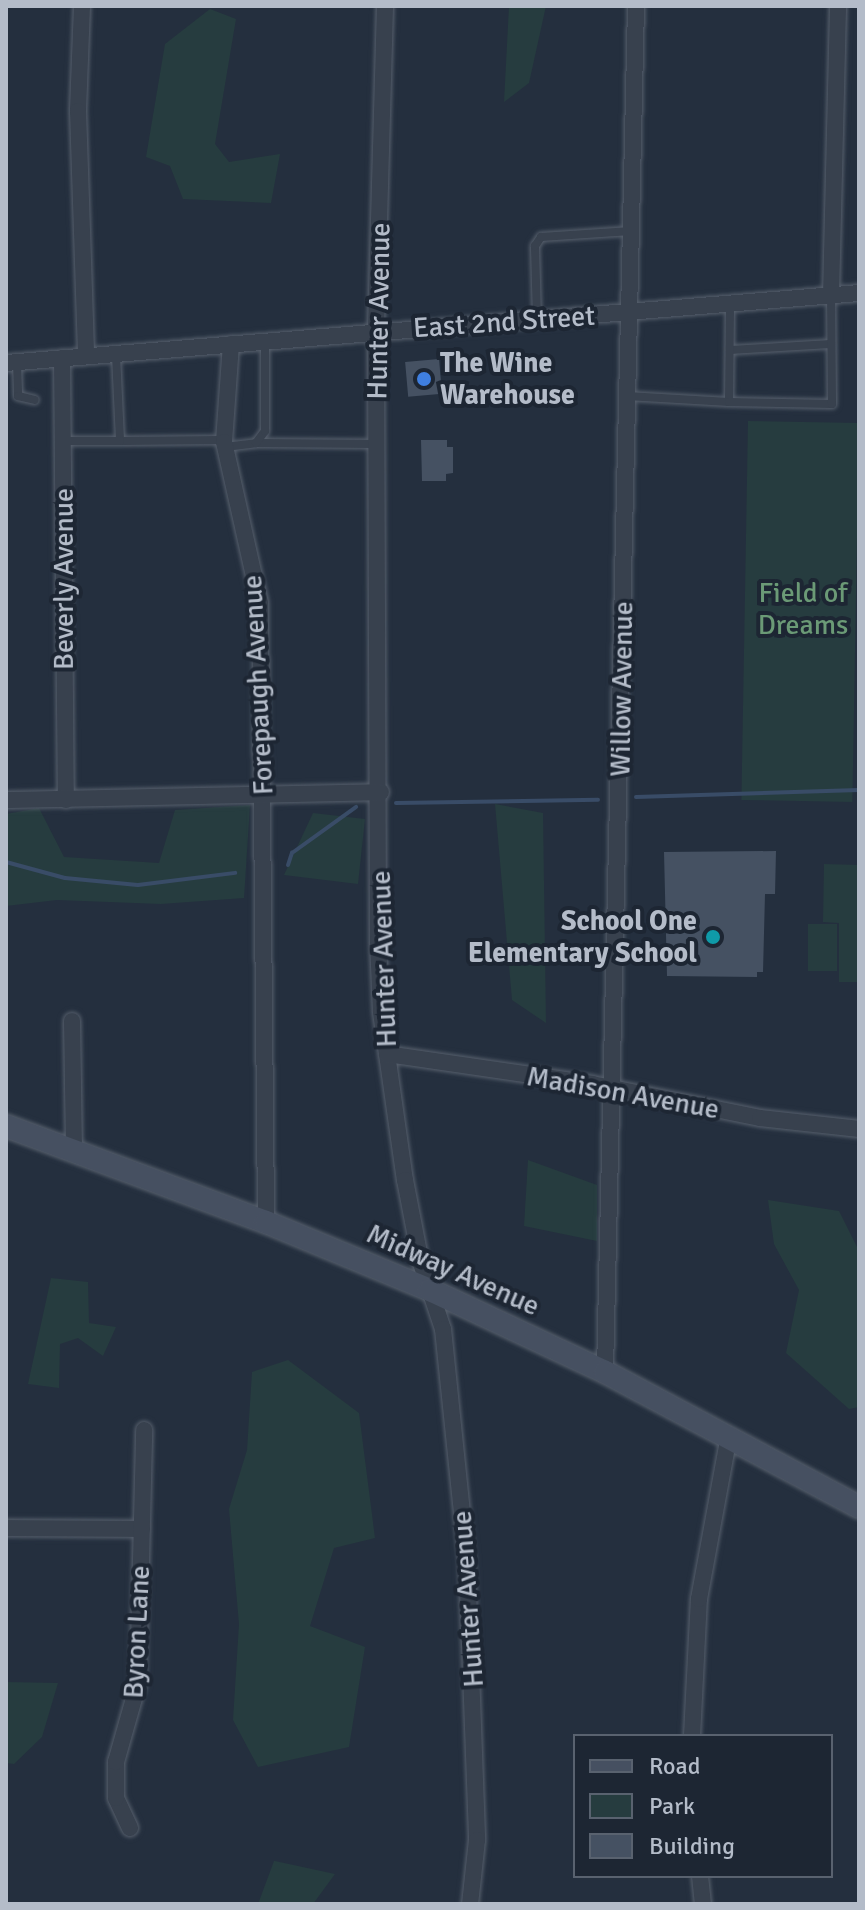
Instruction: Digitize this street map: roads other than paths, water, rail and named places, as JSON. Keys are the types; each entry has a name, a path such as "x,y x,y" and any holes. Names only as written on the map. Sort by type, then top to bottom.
{"street":[{"path":"82,6 78,111 86,356"},
{"name":"Hunter Avenue","path":"385,6 376,331 381,792 378,941 387,1054 405,1180 430,1290 443,1329 468,1578 477,1840 470,1904"},
{"name":"Willow Avenue","path":"605,1372 636,6"},
{"path":"831,295 838,6"},
{"name":"East 2nd Street","path":"12,362 859,293"},
{"name":"Forepaugh Avenue","path":"231,344 224,443 260,603 266,1222"},
{"name":"Beverly Avenue","path":"62,358 66,800"},
{"path":"6,800 381,792"},
{"path":"72,1021 74,1149"},
{"name":"Madison Avenue","path":"387,1054 610,1088 760,1118 859,1129"},
{"name":"Midway Avenue","path":"6,1126 266,1222 430,1290 605,1372 729,1435 859,1507"},
{"name":"Byron Lane","path":"130,1828 116,1798 116,1762 138,1684 144,1430"},
{"path":"692,1734 699,1599 729,1435"},
{"path":"6,1528 142,1529"},
{"path":"700,1878 703,1904"}],"lane":[{"path":"537,319 535,246 541,237 631,231"},
{"path":"627,396 832,404 831,295"},
{"path":"729,402 730,305"},
{"path":"256,443 265,431 265,341"},
{"path":"730,350 831,344"},
{"path":"116,354 120,441"},
{"path":"12,362 18,396 35,400"},
{"path":"63,441 378,444"}],"waterway":[{"path":"636,797 859,790"},
{"path":"396,803 598,800"},
{"path":"288,865 292,853 356,807"},
{"path":"6,862 65,878 138,885 235,873"}],"place":[{"name":"The Wine Warehouse","path":"424,379"},
{"name":"School One Elementary School","path":"713,937"}],"park label":[{"name":"Field of Dreams","path":"803,609"}]}
